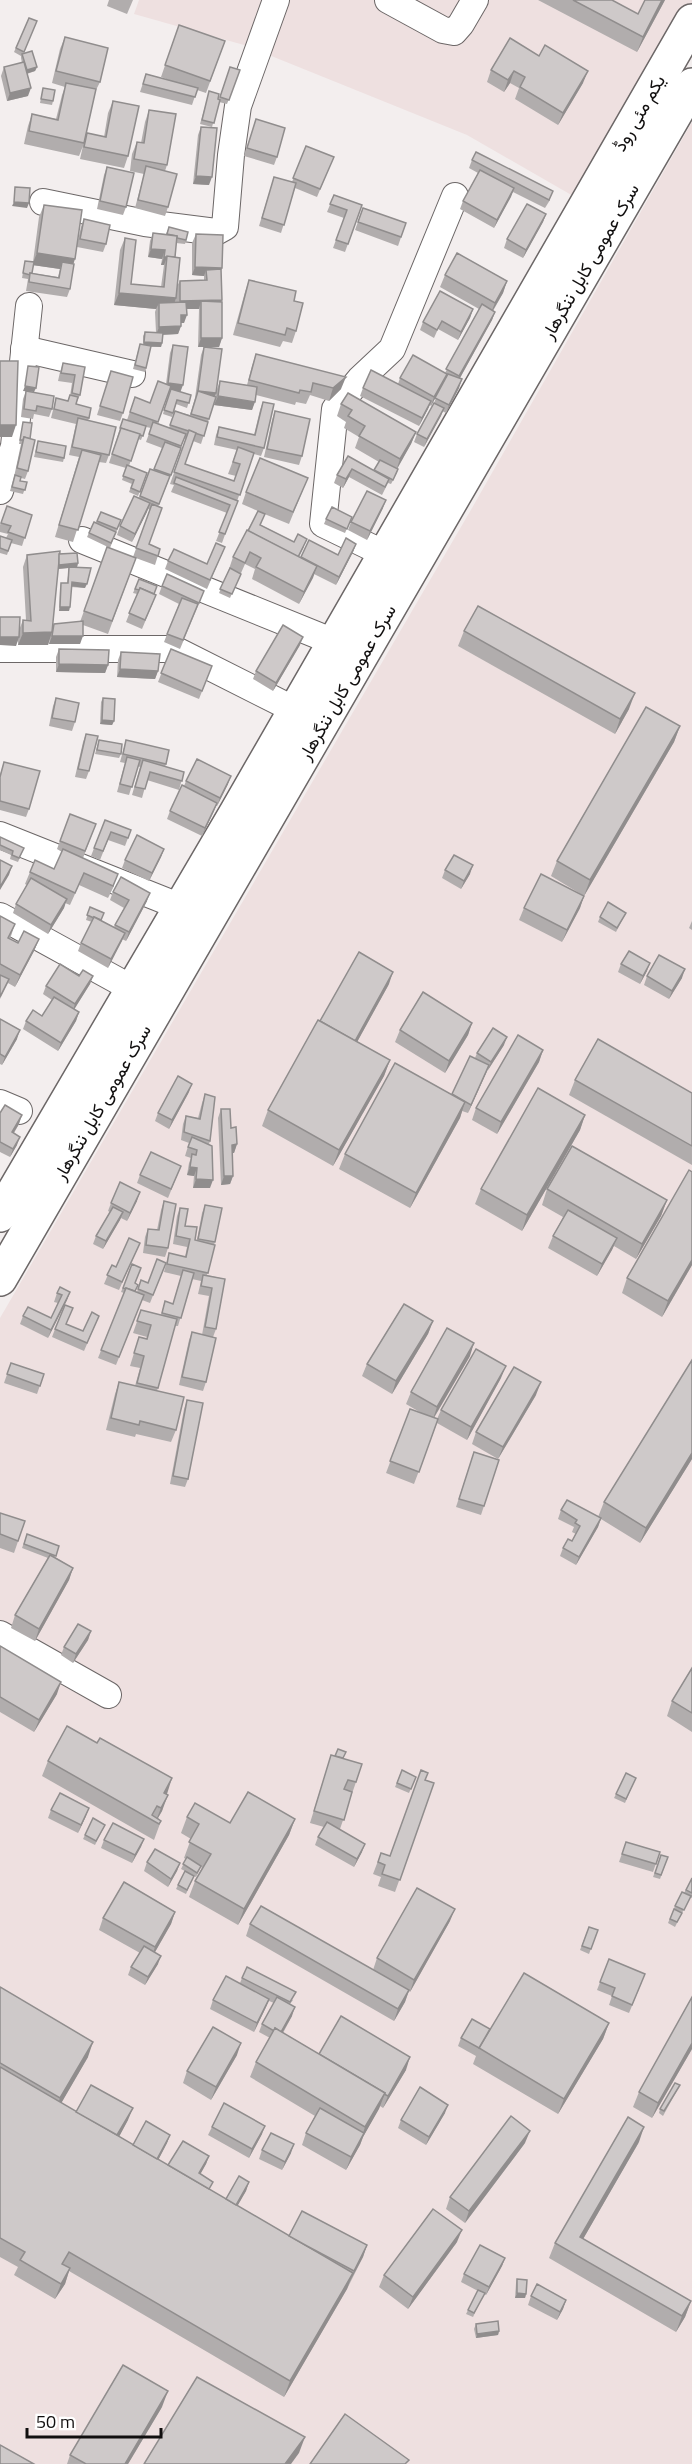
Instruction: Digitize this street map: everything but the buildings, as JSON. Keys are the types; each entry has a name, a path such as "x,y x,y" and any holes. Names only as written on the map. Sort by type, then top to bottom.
{"highway":[{"name":"یکم مئی روڈ","path":"587,204 692,21"},
{"name":"سرک عمومی کابل ننگرهار","path":"0,1279 692,84"},
{"name":"سرک عمومی کابل ننگرهار","path":"0,1215 181,907 587,204"}],"street":[{"path":"43,201 145,223 216,232 225,227 238,106 276,0"},
{"path":"388,0 442,30 454,32 475,0"},
{"path":"385,554 323,524 335,409 360,379 392,350 455,196"},
{"path":"0,491 29,306"},
{"path":"24,349 132,374"},
{"path":"82,540 334,642"},
{"path":"0,649 174,648 295,710"},
{"path":"0,835 181,907"},
{"path":"0,916 133,989"},
{"path":"0,1634 108,1695"}],"shaded area":[{"path":"139,0 692,0 692,21 587,204 467,135 244,45 134,14"},
{"path":"692,122 692,2464 0,2464 0,1318 472,508"}]}
